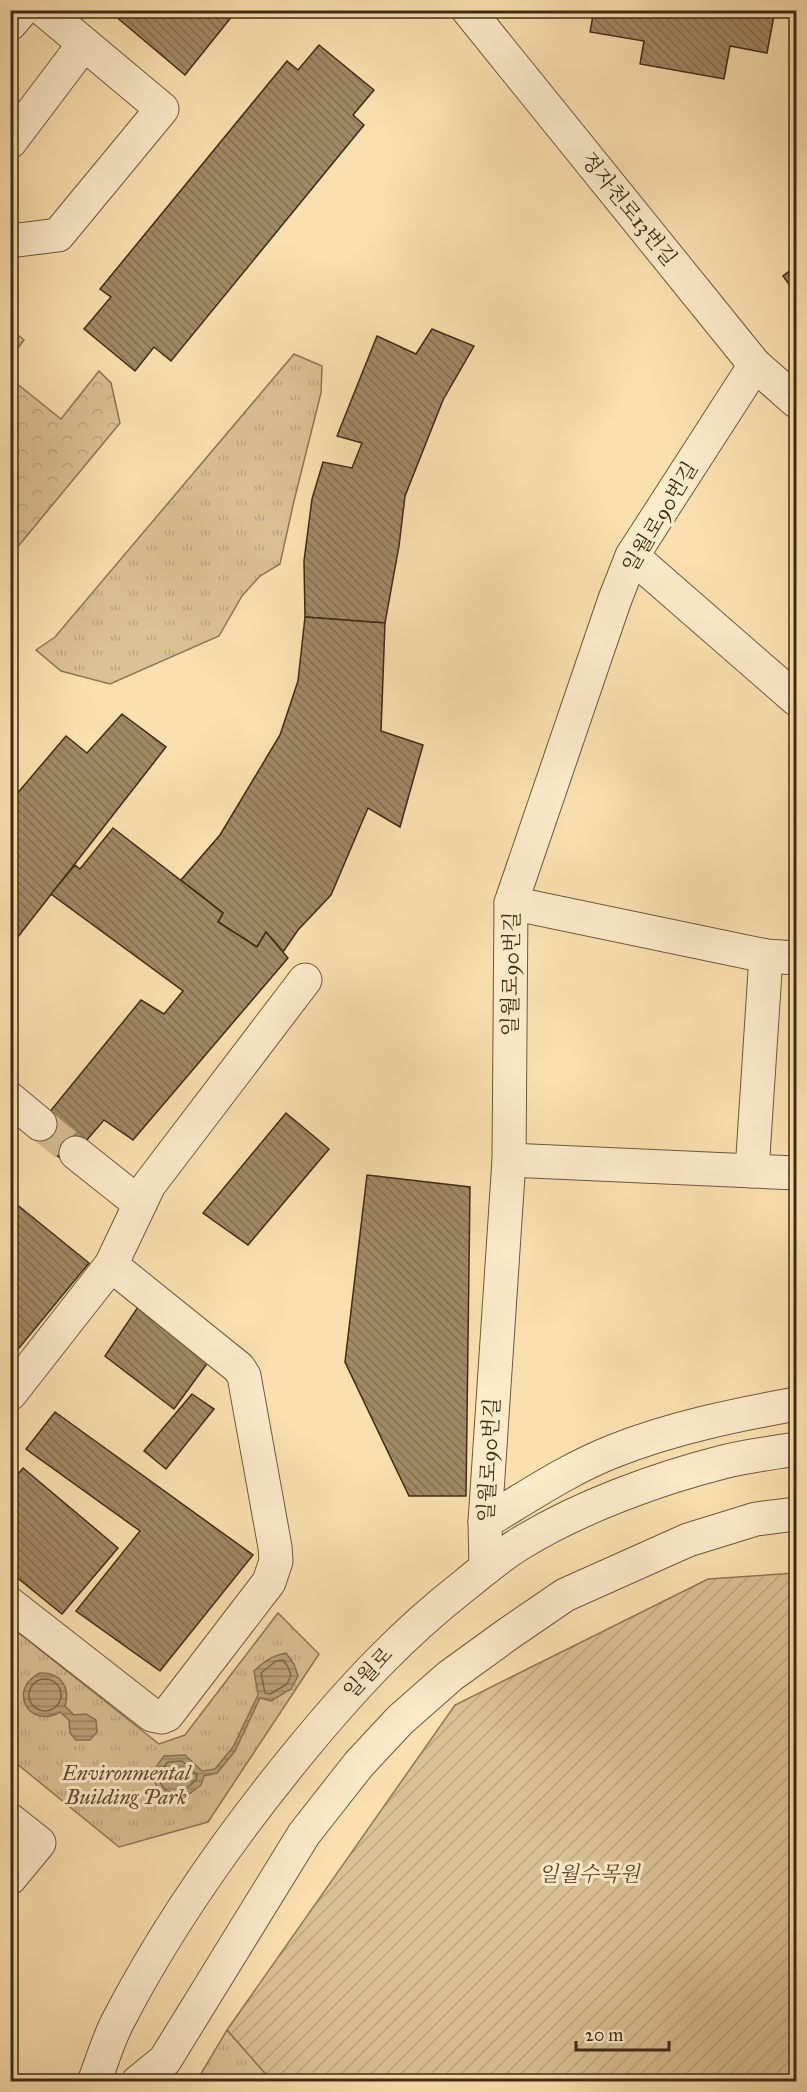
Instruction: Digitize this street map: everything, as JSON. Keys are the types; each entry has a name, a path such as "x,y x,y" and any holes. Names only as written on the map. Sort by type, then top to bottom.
{"street":[{"path":"10,24 22,10"},
{"path":"10,241 58,235 162,109 44,10"},
{"name":"정자천로13번길","path":"468,10 755,365 796,401"},
{"path":"10,142 84,44"},
{"name":"일월로90번길","path":"486,1568 485,1522 509,1160 511,903 615,599 632,556 755,365"},
{"path":"632,556 796,699"},
{"path":"511,903 781,957 752,1171"},
{"path":"10,1394 111,1264 149,1185 305,980"},
{"path":"10,1100 40,1124"},
{"path":"76,1153 140,1204"},
{"path":"509,1160 796,1173"},
{"path":"10,1604 152,1715 162,1717 167,1715 269,1582 275,1566 275,1547 244,1376 234,1363 111,1264"},
{"path":"485,1522 567,1473 613,1451 741,1414 796,1404"},
{"name":"일월로","path":"94,2082 117,2023 158,1951 213,1865 277,1780 341,1701 405,1635 520,1543 581,1511 665,1479 725,1461 796,1449"},
{"path":"138,2082 165,2060 304,1834 379,1742 400,1720 450,1676 565,1595 688,1540 756,1519 796,1514"},
{"path":"10,1820 39,1843 10,1878"}],"green space":[{"path":"11,329 24,340 11,357"},
{"path":"294,354 322,366 321,393 280,564 260,576 242,596 219,636 110,684 61,671 36,650 55,637"},
{"path":"99,371 111,383 120,423 11,555 11,379 61,419"},
{"name":"일월수목원","path":"796,1573 796,2081 272,2081 227,2030 455,1705 708,1579"},
{"name":"Environmental Building Park","path":"278,1613 319,1654 208,1822 119,1847 11,1759 10,1626 159,1744 185,1735"},
{"path":"227,2030 272,2081 196,2082"}],"water":[{"path":"286,1653 294,1664 298,1676 291,1689 271,1701 260,1698 235,1751 217,1773 204,1776 201,1785 184,1798 168,1798 160,1794 153,1778 153,1771 164,1756 185,1755 202,1771 215,1769 233,1747 258,1695 254,1671 269,1659"},
{"path":"40,1673 53,1675 62,1682 66,1693 65,1706 74,1715 86,1714 96,1720 97,1732 90,1740 76,1740 70,1733 69,1720 60,1712 49,1716 39,1716 26,1706 23,1698 25,1689 30,1680"}],"building":[{"path":"119,10 237,10 185,75 114,15"},
{"path":"594,10 775,10 767,53 730,46 724,79 640,64 644,41 590,32"},
{"path":"319,45 374,90 353,115 364,125 171,361 154,347 135,371 84,329 111,297 100,289 287,61 298,70"},
{"path":"796,266 796,294 783,276"},
{"path":"432,329 474,346 443,400 405,496 399,546 385,623 305,617 304,561 312,499 323,462 352,468 362,443 337,436 377,336 416,354"},
{"path":"305,617 385,623 381,731 423,745 400,827 368,808 331,895 298,930 283,952 266,932 257,947 218,922 223,913 181,880 220,835 280,735 298,681"},
{"path":"122,714 166,747 10,947 10,802 66,736 87,753"},
{"path":"113,828 223,913 218,922 257,947 266,932 288,958 133,1140 104,1120 67,1163 30,1136 141,1000 164,1014 183,991 51,894 75,865 80,869"},
{"path":"286,1113 329,1149 248,1245 203,1213"},
{"path":"367,1175 470,1187 466,1496 409,1496 345,1362"},
{"path":"10,1199 89,1263 10,1359"},
{"path":"140,1304 209,1361 174,1409 105,1356"},
{"path":"192,1394 214,1409 166,1469 144,1451"},
{"path":"55,1412 253,1555 160,1671 76,1611 140,1531 26,1449"},
{"path":"23,1468 118,1548 62,1614 10,1572 10,1484"}],"tunnel":[{"path":"40,1124 76,1153"}]}
